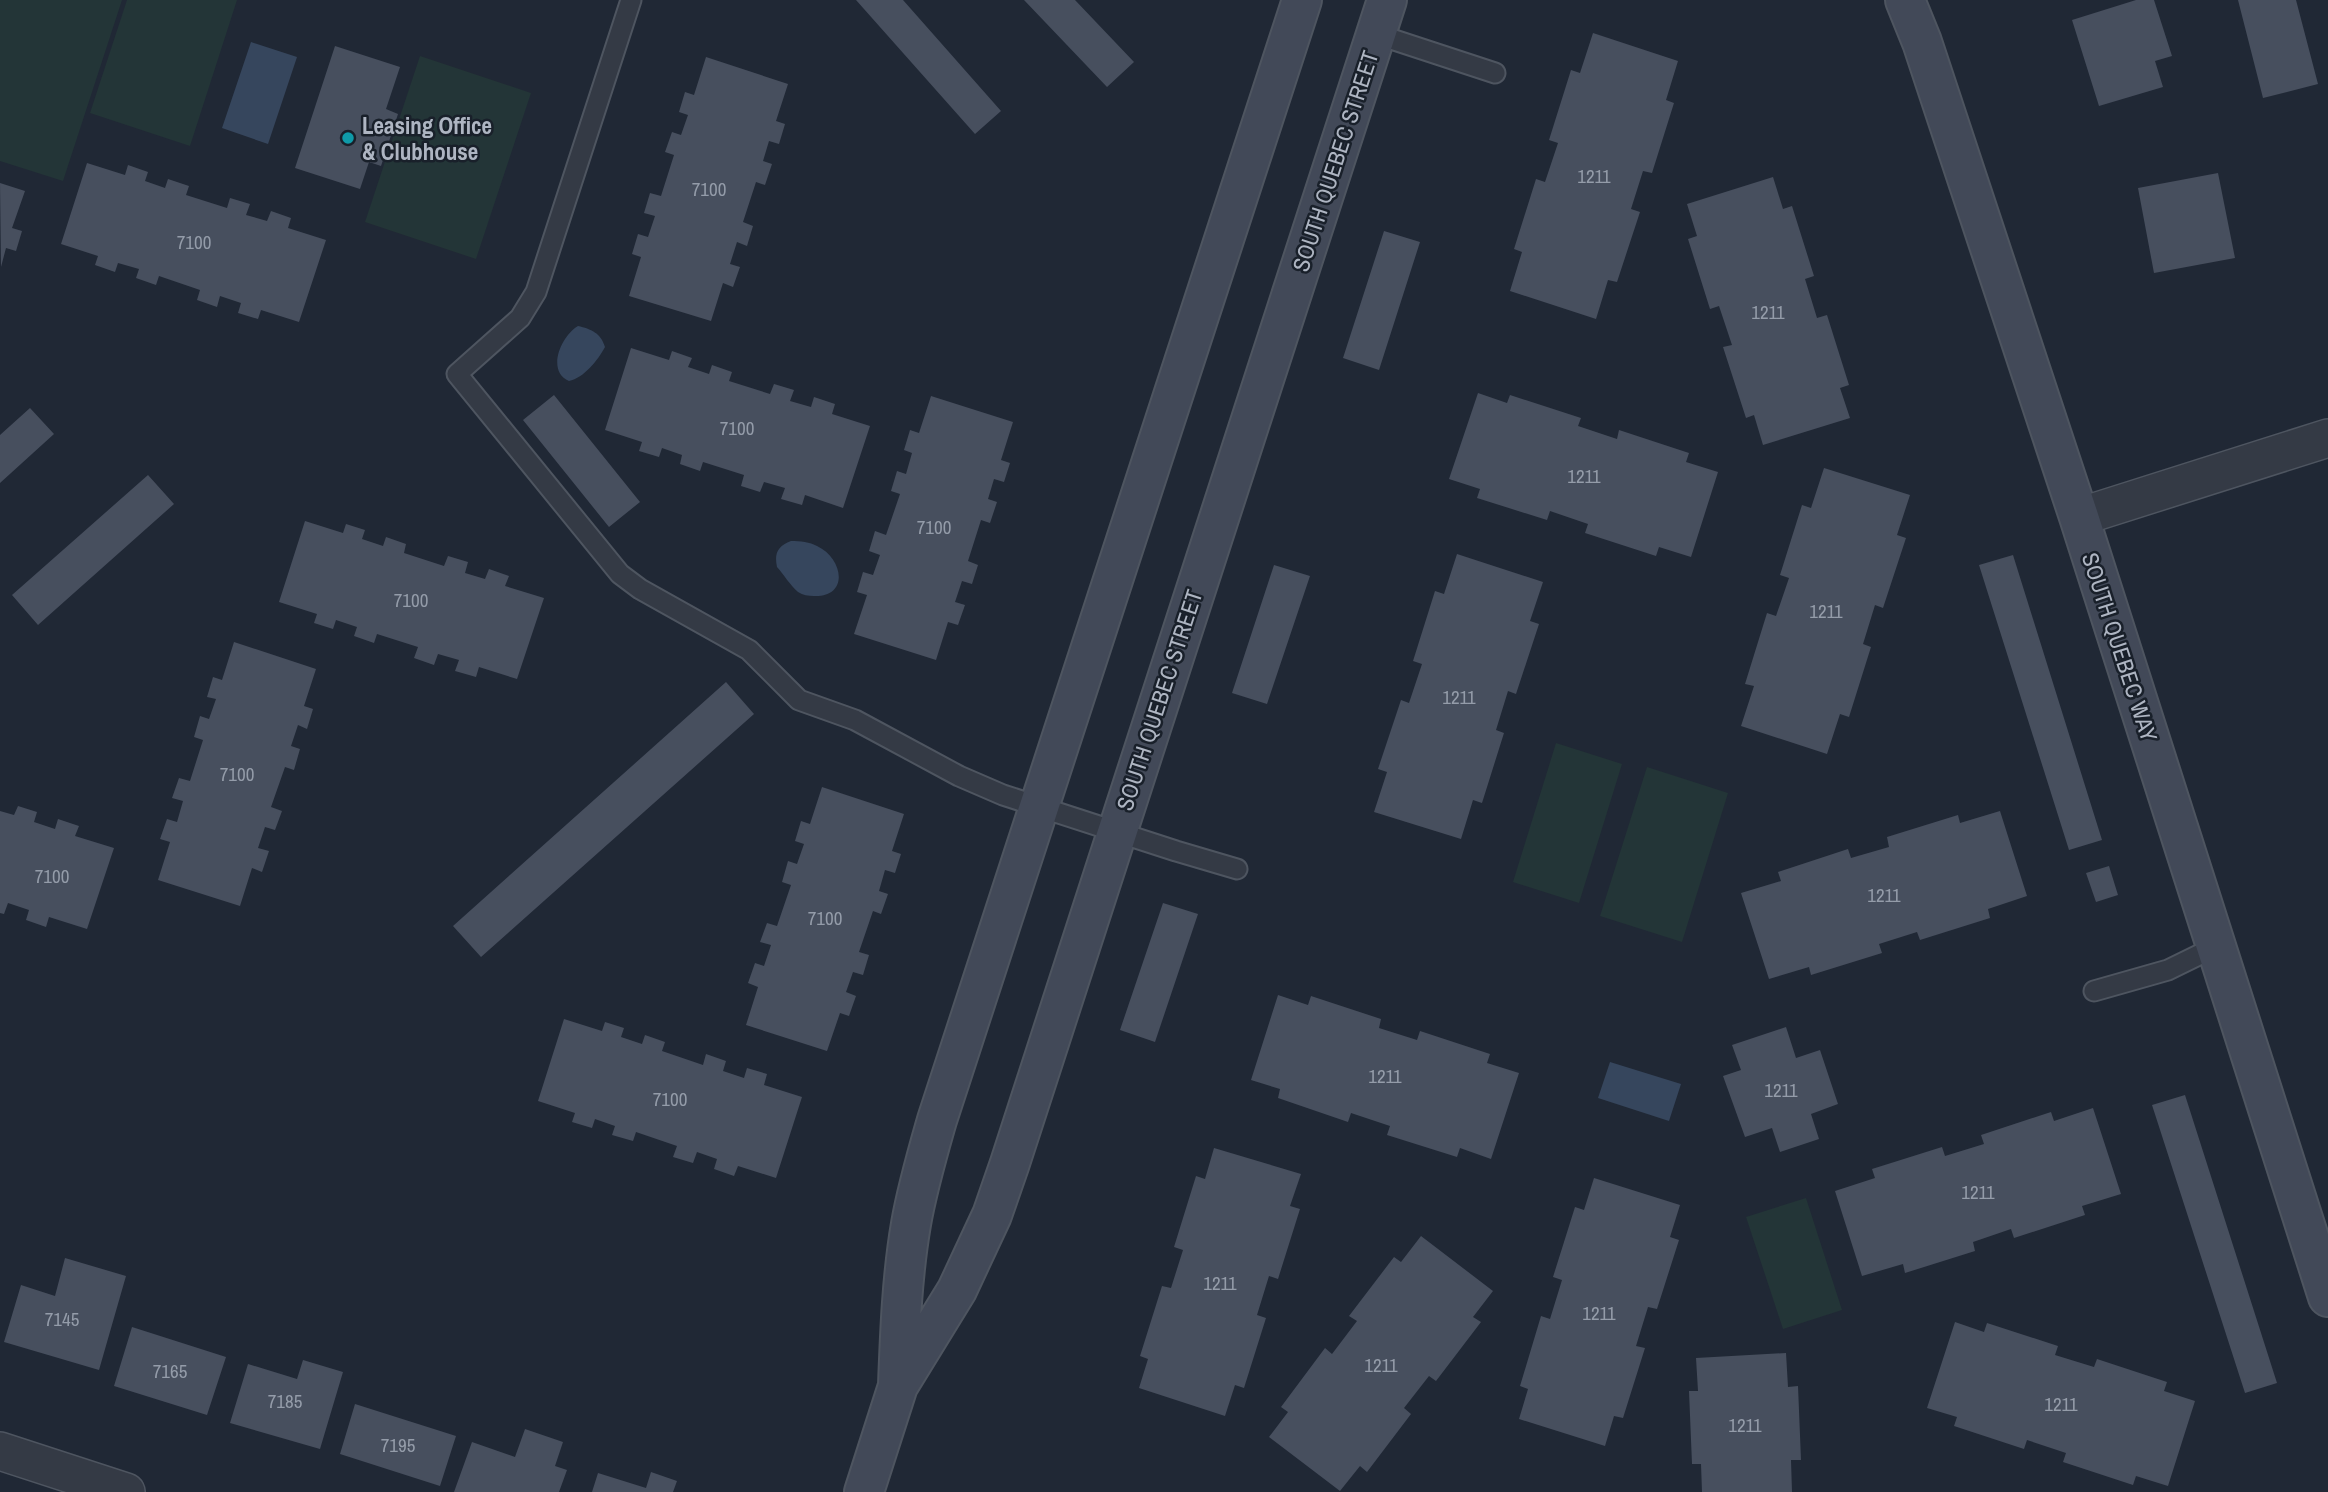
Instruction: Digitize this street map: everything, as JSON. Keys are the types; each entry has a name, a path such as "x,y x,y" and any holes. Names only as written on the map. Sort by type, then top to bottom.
{"main road":[{"name":"SOUTH QUEBEC STREET","path":"898,1386 905,1264 919,1185 941,1107 1302,0"},
{"name":"SOUTH QUEBEC WAY","path":"1905,0 1922,42 2079,517 2328,1297"},
{"name":"SOUTH QUEBEC STREET","path":"864,1492 898,1386 957,1290 992,1215 1381,17"}],"street":[{"path":"2079,517 2328,438"},
{"path":"0,1451 126,1492"}],"lane":[{"path":"631,0 536,292 520,318 457,374 611,566 629,581 749,650 799,700 855,720 974,783 1116,832 1237,869"},
{"path":"1381,17 1495,73"},
{"path":"2094,991 2168,970 2215,947"}],"shaded area":[{"path":"0,0 122,0 63,181 0,161"},
{"path":"127,0 237,0 190,146 90,113"},
{"path":"420,56 531,93 476,259 365,222"},
{"path":"1556,743 1622,764 1579,903 1513,882"},
{"path":"1647,767 1728,793 1682,942 1600,916"},
{"path":"1806,1198 1842,1310 1783,1329 1746,1217"}],"water":[{"path":"251,42 297,57 268,144 222,128"},
{"path":"578,326 595,332 605,347 585,372 569,381 558,370 558,354 566,337"},
{"path":"791,541 814,545 833,559 839,576 838,584 833,590 826,595 810,596 800,593 792,586 776,562 778,551"},
{"path":"1610,1062 1681,1084 1669,1121 1598,1098"}],"building":[{"path":"856,0 903,0 1001,111 975,134"},
{"path":"1024,0 1075,0 1134,62 1107,87"},
{"path":"2136,0 2154,0 2172,56 2155,61 2163,87 2099,106 2072,20"},
{"path":"2238,0 2296,0 2318,84 2263,98"},
{"path":"1593,33 1678,61 1666,100 1674,103 1652,173 1643,171 1631,209 1640,212 1617,282 1608,280 1596,319 1510,291 1522,252 1514,249 1536,179 1545,182 1558,143 1549,140 1571,70 1580,73"},
{"name":"Leasing Office & Clubhouse","path":"335,46 400,67 386,109 398,114 381,166 369,162 360,189 295,168"},
{"path":"706,57 788,84 776,121 785,124 779,144 769,141 763,161 772,164 765,185 756,182 743,222 753,226 747,246 737,242 730,264 740,267 733,287 723,283 711,321 629,296 641,257 632,254 638,234 648,237 655,216 644,213 650,193 661,196 674,155 665,152 672,132 681,135 688,115 679,112 685,92 694,95"},
{"path":"87,163 125,175 128,165 148,172 145,181 165,188 168,179 189,186 186,195 227,208 230,198 250,204 246,215 267,221 271,211 291,218 288,228 326,240 299,322 261,310 258,319 238,313 241,303 220,296 217,307 197,300 200,290 159,276 156,285 136,278 139,269 118,263 115,272 95,265 98,256 61,244"},
{"path":"2218,173 2235,258 2154,273 2138,188"},
{"path":"1773,177 1783,209 1792,206 1814,276 1805,279 1817,318 1827,315 1849,385 1840,388 1850,418 1763,445 1754,415 1746,418 1723,347 1732,345 1719,306 1710,309 1688,239 1697,236 1687,204"},
{"path":"0,183 25,191 12,228 22,231 16,251 6,248 1,267"},
{"path":"1384,231 1420,242 1379,370 1343,358"},
{"path":"631,348 669,360 672,351 692,358 688,367 709,374 712,365 732,372 729,381 770,394 774,384 794,390 790,401 811,407 814,397 835,404 832,414 870,426 843,508 805,495 802,505 781,499 785,488 764,482 760,492 741,486 744,475 703,462 700,471 680,464 682,455 662,448 659,457 639,451 642,442 605,430"},
{"path":"1478,393 1507,403 1510,395 1581,418 1578,426 1617,439 1619,430 1689,453 1686,462 1718,472 1691,557 1659,547 1656,556 1585,533 1588,524 1550,511 1547,520 1477,498 1480,489 1449,479"},
{"path":"554,395 640,502 609,527 523,420"},
{"path":"931,396 1013,422 1001,460 1010,463 1004,482 994,479 988,499 997,502 990,523 981,520 968,561 978,565 972,584 962,581 955,602 965,605 958,625 948,622 936,660 854,634 867,595 857,592 863,572 873,575 880,555 869,551 875,531 886,535 900,494 891,491 897,471 906,474 912,453 904,450 910,430 919,433"},
{"path":"30,408 54,434 0,483 0,435"},
{"path":"1824,468 1910,495 1897,535 1906,538 1883,608 1875,605 1863,644 1871,647 1849,717 1840,714 1827,754 1741,726 1754,686 1745,684 1767,613 1776,616 1789,578 1780,575 1802,505 1811,508"},
{"path":"148,475 174,504 38,625 12,595"},
{"path":"305,521 343,533 346,524 365,530 362,539 383,546 386,537 406,544 404,553 444,566 448,556 468,562 465,573 485,579 489,569 509,576 505,586 544,598 517,679 479,667 476,677 455,671 459,660 438,654 434,665 414,658 418,647 377,634 374,643 354,636 357,627 336,620 333,629 314,623 317,614 279,602"},
{"path":"1457,554 1543,582 1530,621 1539,624 1516,694 1508,691 1496,730 1504,733 1482,803 1473,800 1461,839 1374,812 1387,772 1378,769 1401,700 1409,703 1422,664 1413,661 1435,591 1444,594"},
{"path":"2013,555 2102,840 2069,850 1979,565"},
{"path":"1274,565 1310,576 1267,704 1232,693"},
{"path":"234,642 316,669 304,706 313,709 307,729 298,725 291,746 300,749 294,770 285,767 271,807 282,811 275,830 265,827 258,848 269,851 262,872 252,868 240,906 158,880 170,842 160,839 167,819 177,822 183,801 172,798 179,778 190,781 203,740 194,737 200,716 209,719 216,699 207,697 213,677 222,680"},
{"path":"726,682 754,714 481,957 453,926"},
{"path":"822,787 904,814 892,851 901,854 895,873 885,870 879,891 888,894 881,914 873,911 859,952 869,955 863,975 853,972 846,992 856,996 849,1016 840,1013 827,1051 746,1025 758,987 748,983 755,963 764,966 771,945 760,942 767,923 777,926 791,885 782,882 788,861 797,864 804,844 795,841 801,821 810,824"},
{"path":"18,806 37,812 34,822 55,829 58,819 79,826 75,836 114,848 87,929 49,917 46,927 26,920 29,910 8,903 4,914 0,913 0,811 14,815"},
{"path":"2000,811 2027,896 1988,909 1990,918 1920,940 1917,932 1879,944 1882,953 1811,975 1809,967 1769,979 1741,893 1781,881 1778,872 1848,849 1851,858 1889,847 1887,837 1958,815 1960,823"},
{"path":"2109,866 2118,895 2096,902 2086,873"},
{"path":"1163,903 1198,914 1155,1042 1120,1030"},
{"path":"1278,995 1308,1005 1311,996 1381,1019 1379,1028 1417,1040 1420,1031 1490,1054 1487,1063 1519,1073 1491,1159 1460,1148 1457,1157 1387,1135 1390,1126 1351,1113 1348,1122 1278,1098 1280,1089 1251,1080"},
{"path":"564,1019 602,1031 605,1022 624,1028 621,1037 642,1044 645,1035 665,1042 662,1051 703,1065 706,1054 726,1061 723,1071 744,1078 747,1068 767,1074 764,1085 802,1097 776,1178 738,1166 734,1176 714,1169 717,1159 697,1152 693,1163 673,1157 677,1146 636,1132 633,1141 612,1135 615,1126 595,1119 592,1128 572,1122 575,1113 538,1101"},
{"path":"1786,1027 1796,1058 1820,1050 1838,1104 1811,1114 1819,1139 1780,1152 1772,1128 1745,1137 1723,1076 1741,1070 1732,1045"},
{"path":"2185,1095 2277,1383 2245,1393 2152,1105"},
{"path":"2093,1108 2121,1194 2082,1206 2085,1215 2014,1238 2011,1229 1973,1242 1975,1251 1905,1273 1903,1264 1862,1276 1835,1191 1875,1178 1872,1169 1942,1147 1945,1156 1984,1144 1981,1135 2051,1112 2054,1121"},
{"path":"1214,1148 1301,1174 1290,1206 1300,1209 1278,1279 1269,1276 1257,1315 1266,1318 1244,1388 1235,1385 1225,1416 1139,1388 1148,1359 1140,1356 1162,1286 1171,1288 1183,1250 1174,1247 1196,1176 1205,1179"},
{"path":"1594,1178 1680,1205 1670,1237 1679,1240 1657,1309 1648,1307 1636,1346 1645,1348 1623,1418 1614,1416 1605,1446 1519,1419 1528,1389 1520,1386 1541,1316 1550,1319 1562,1280 1553,1277 1575,1207 1584,1210"},
{"path":"1421,1236 1493,1291 1473,1317 1481,1322 1436,1381 1429,1376 1404,1408 1411,1414 1367,1472 1360,1466 1340,1491 1269,1437 1288,1412 1281,1407 1325,1348 1332,1354 1357,1321 1349,1316 1394,1257 1401,1262"},
{"path":"65,1258 126,1276 99,1370 4,1342 21,1285 55,1296"},
{"path":"1955,1322 1984,1332 1987,1323 2058,1346 2055,1355 2094,1367 2097,1359 2167,1382 2164,1391 2195,1401 2168,1486 2136,1476 2133,1485 2063,1462 2066,1453 2027,1440 2024,1449 1954,1426 1957,1417 1927,1408"},
{"path":"132,1327 226,1357 207,1415 114,1386"},
{"path":"1786,1353 1788,1387 1798,1386 1801,1460 1791,1460 1792,1492 1702,1492 1701,1464 1692,1464 1689,1391 1698,1391 1696,1358"},
{"path":"303,1360 343,1372 320,1449 230,1423 248,1364 297,1379"},
{"path":"355,1404 456,1436 440,1486 340,1454"},
{"path":"525,1429 563,1442 555,1466 567,1470 559,1492 454,1492 472,1442 515,1457"},
{"path":"651,1472 677,1481 673,1492 592,1492 598,1473 646,1488"}],"place":[{"name":"Leasing Office & Clubhouse","path":"348,138"}]}
